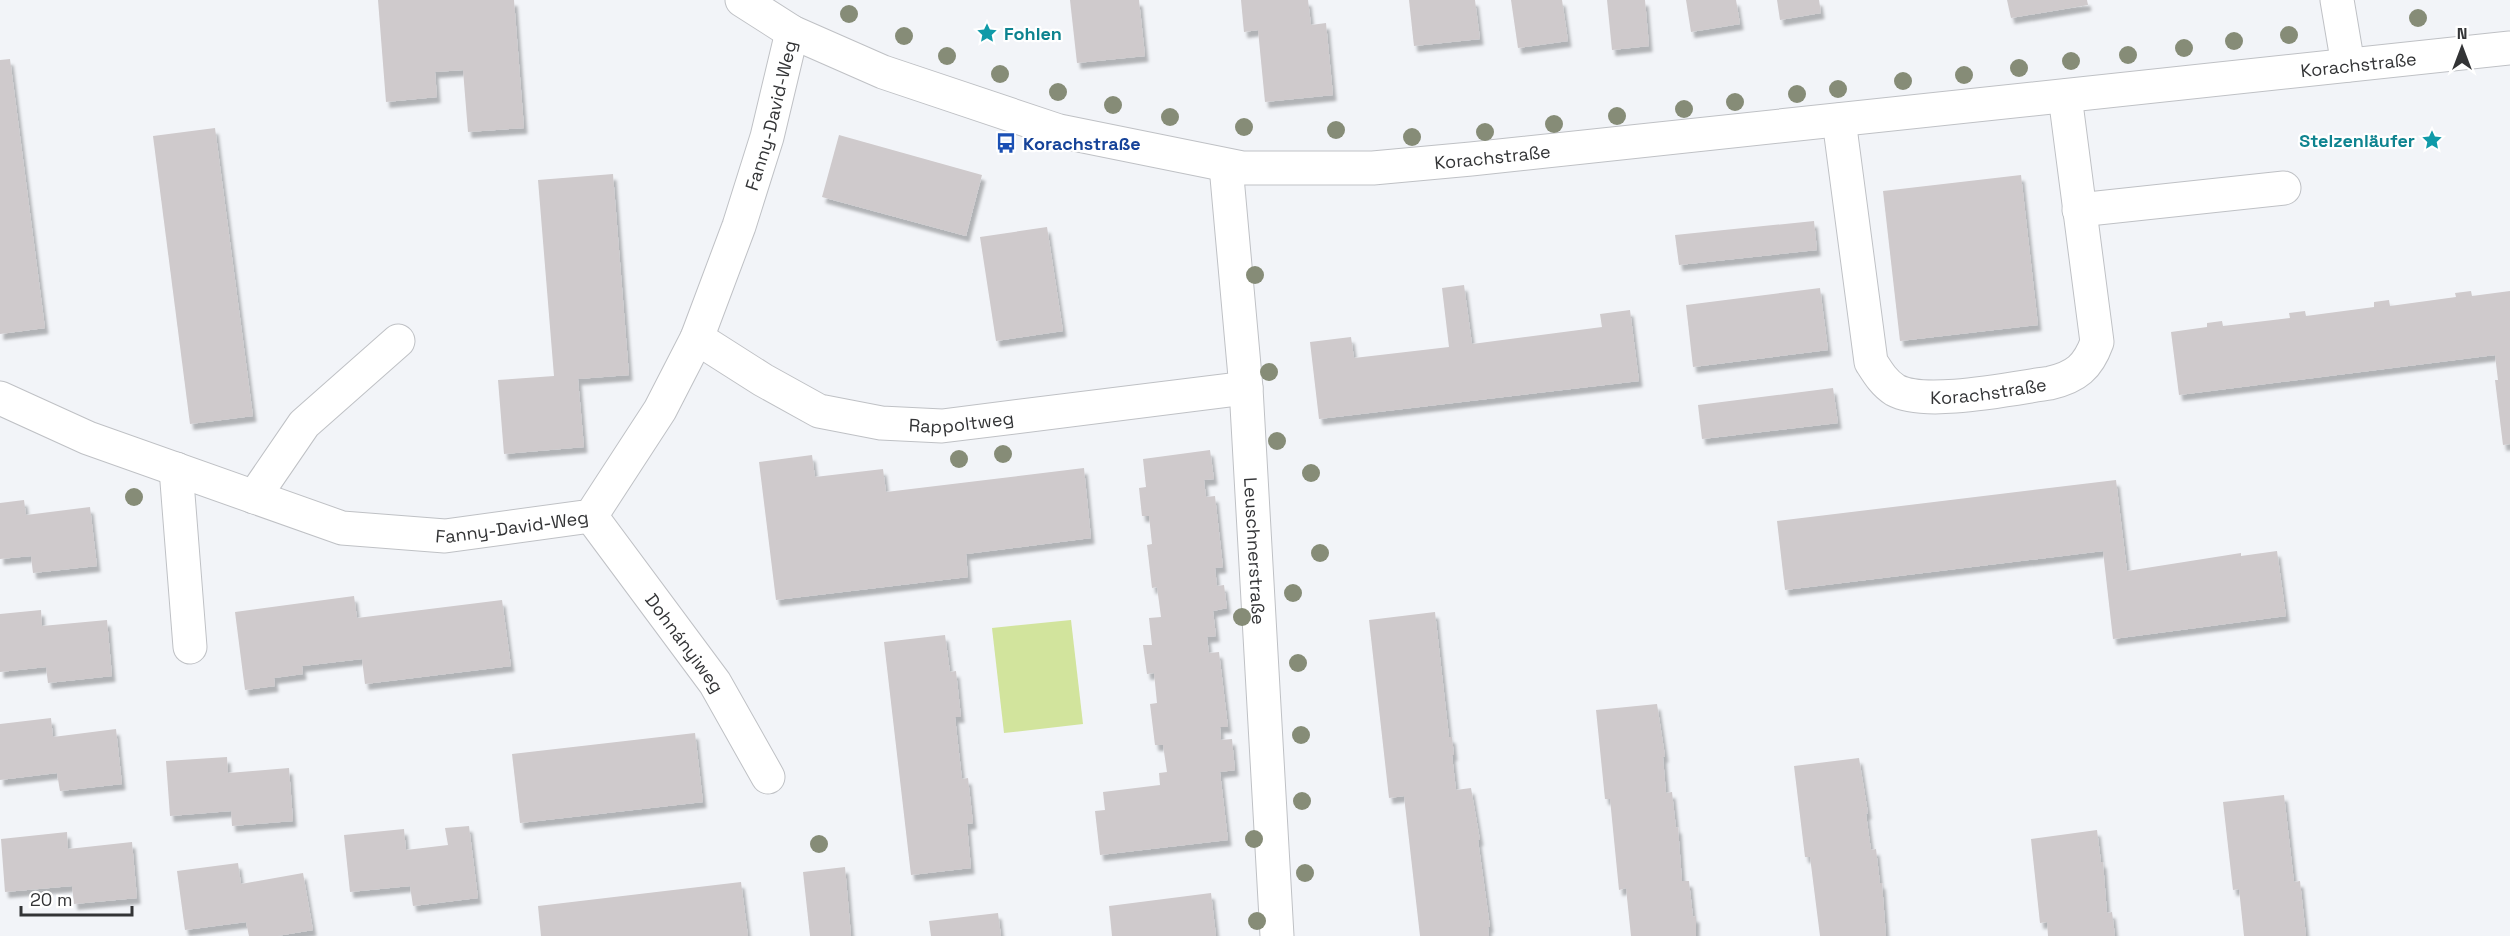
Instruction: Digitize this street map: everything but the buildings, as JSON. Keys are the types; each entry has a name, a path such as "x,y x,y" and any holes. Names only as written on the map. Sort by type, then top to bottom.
{"street":[{"name":"Korachstraße","path":"742,0 792,32 883,72 1044,127 1226,166 1373,168 2510,48"},
{"path":"2337,0 2348,65"},
{"name":"Fanny-David-Weg","path":"0,398 88,438 342,528 446,536 591,516 660,410 698,338 739,226 767,137 792,32"},
{"name":"Korachstraße","path":"1839,120 1871,362 1881,378 1895,390 1929,398 2068,379 2082,370 2091,358 2097,342 2065,96"},
{"name":"Leuschnerstraße","path":"1226,166 1246,388 1277,936"},
{"path":"2079,210 2284,188"},
{"name":"Rappoltweg","path":"698,338 763,380 819,411 881,423 942,426 1246,388"},
{"path":"254,497 304,424 398,340"},
{"path":"176,469 190,647"},
{"name":"Dohnányiweg","path":"591,516 715,682 768,777"}],"green space":[{"path":"1071,620 1083,724 1004,733 992,628"}],"place":[{"name":"Fohlen","path":"987,33"},
{"name":"Stelzenläufer","path":"2432,140"},
{"name":"Korachstraße","path":"1006,143"}]}
